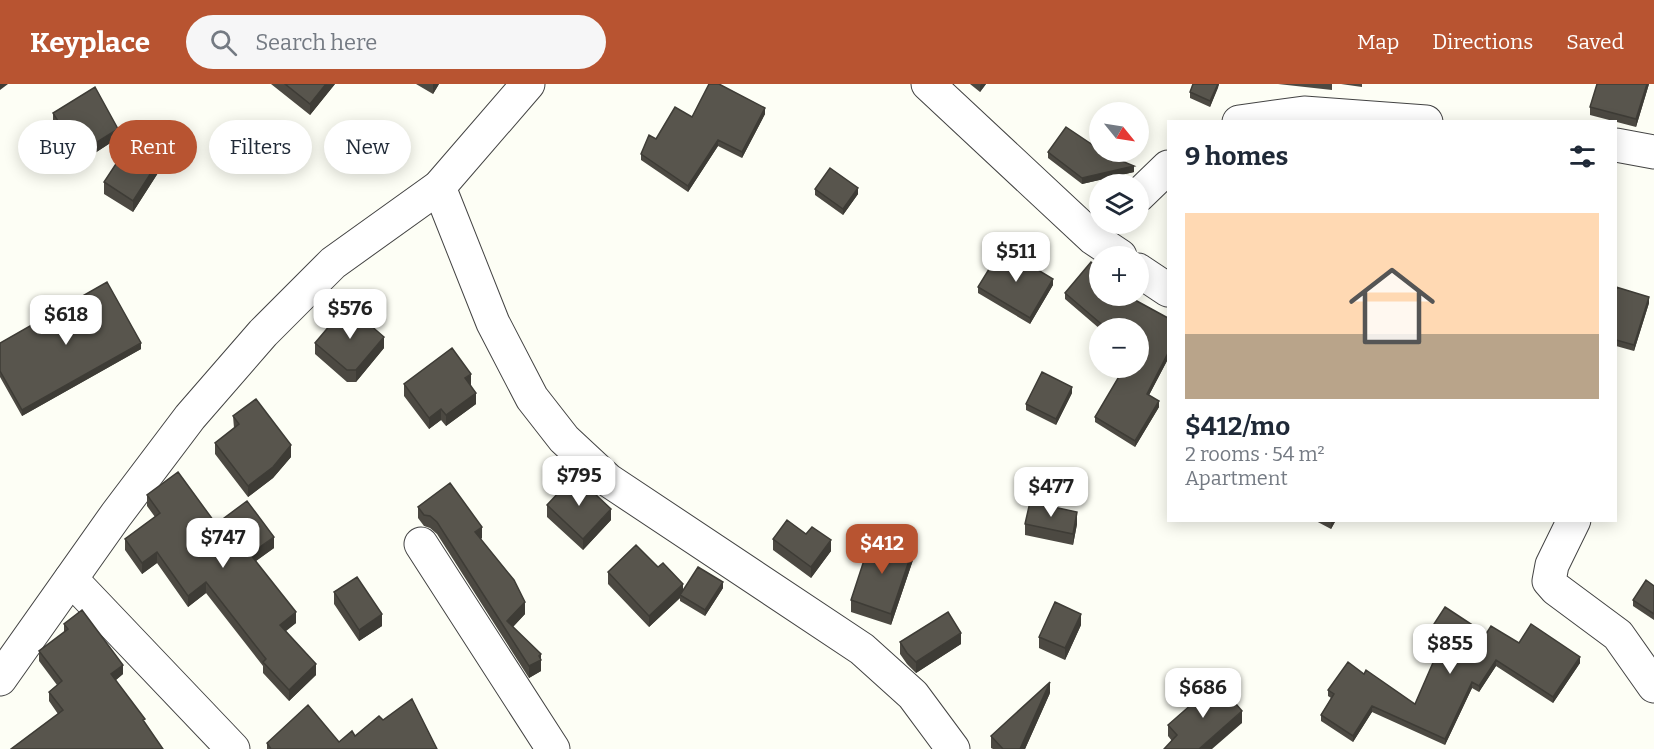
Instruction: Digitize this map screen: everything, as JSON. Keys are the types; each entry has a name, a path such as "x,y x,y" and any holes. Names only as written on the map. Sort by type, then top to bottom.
{"street":[{"path":"0,679 190,417 262,333 333,263 439,187 528,84"},
{"path":"928,84 1089,221"},
{"path":"1253,120 1304,113 1399,120"},
{"path":"1617,145 1654,152"},
{"path":"1149,185 1167,168"},
{"path":"439,187 493,323 532,398 564,439 608,480 862,649 913,695 953,749"},
{"path":"1103,234 1112,246"},
{"path":"1149,277 1167,289"},
{"path":"1573,522 1552,565 1549,581 1556,589 1618,635 1654,686"},
{"path":"421,544 553,749"},
{"path":"71,579 233,749"}],"building":[{"path":"285,84 326,84 310,104"},
{"path":"709,84 719,84 765,108 742,152 718,140 688,186 641,154 649,135 656,139 675,107 692,117"},
{"path":"1193,84 1218,84 1210,101 1190,92"},
{"path":"1597,84 1647,84 1636,119 1590,107"},
{"path":"95,87 113,120 109,120 109,135 97,142 97,120 57,120 53,113"},
{"path":"1066,127 1089,143 1089,162 1124,162 1134,166 1099,174 1089,174 1089,176 1082,178 1048,152"},
{"path":"830,168 858,188 843,209 815,189"},
{"path":"109,174 150,174 133,201 104,182"},
{"path":"1002,248 1053,279 1030,318 978,287"},
{"path":"1089,264 1089,306 1146,306 1167,317 1167,355 1147,394 1159,401 1135,441 1095,417 1118,378 1149,378 1149,318 1094,318 1065,293"},
{"path":"107,282 141,343 22,410 0,371 0,343"},
{"path":"1617,287 1649,297 1634,345 1617,340"},
{"path":"347,305 384,337 356,370 347,370 315,343"},
{"path":"452,348 471,374 465,378 476,393 446,415 441,409 429,418 404,384"},
{"path":"1042,372 1072,387 1056,419 1026,404"},
{"path":"256,399 291,445 273,467 248,486 215,443 239,424 233,416"},
{"path":"178,472 216,524 247,501 274,537 250,554 296,612 280,625 316,664 289,690 263,662 266,659 206,582 188,596 157,552 142,563 125,539 160,513 147,495"},
{"path":"575,475 611,509 583,539 547,505"},
{"path":"450,483 482,527 475,532 514,580 525,602 507,621 541,654 539,656 541,660 529,666 437,522 430,516 424,515 418,507"},
{"path":"1030,502 1077,512 1073,534 1025,524"},
{"path":"787,520 806,534 812,527 831,540 811,567 773,539"},
{"path":"872,536 913,549 891,614 851,600"},
{"path":"636,545 658,567 663,563 683,584 649,616 608,572"},
{"path":"698,567 723,582 705,610 680,595"},
{"path":"357,577 382,614 359,630 334,592"},
{"path":"1646,580 1654,586 1654,614 1633,600"},
{"path":"1055,602 1081,614 1065,648 1039,637"},
{"path":"1445,607 1486,634 1491,626 1519,643 1531,624 1580,657 1553,697 1496,660 1479,686 1472,682 1445,739 1372,706 1353,736 1321,715 1334,694 1328,690 1348,662 1364,674 1366,670 1415,704 1435,658 1419,647"},
{"path":"82,610 123,665 111,674 145,719 143,720 163,749 11,749 63,710 49,692 62,681 39,651 68,629 64,624"},
{"path":"948,612 961,633 916,662 900,642"},
{"path":"1050,682 1020,749 1003,749 991,736"},
{"path":"1217,682 1242,711 1199,749 1164,749 1177,735 1168,725"},
{"path":"412,699 437,749 271,749 267,743 308,705 339,742 352,731 355,736 379,716 383,720"}]}
